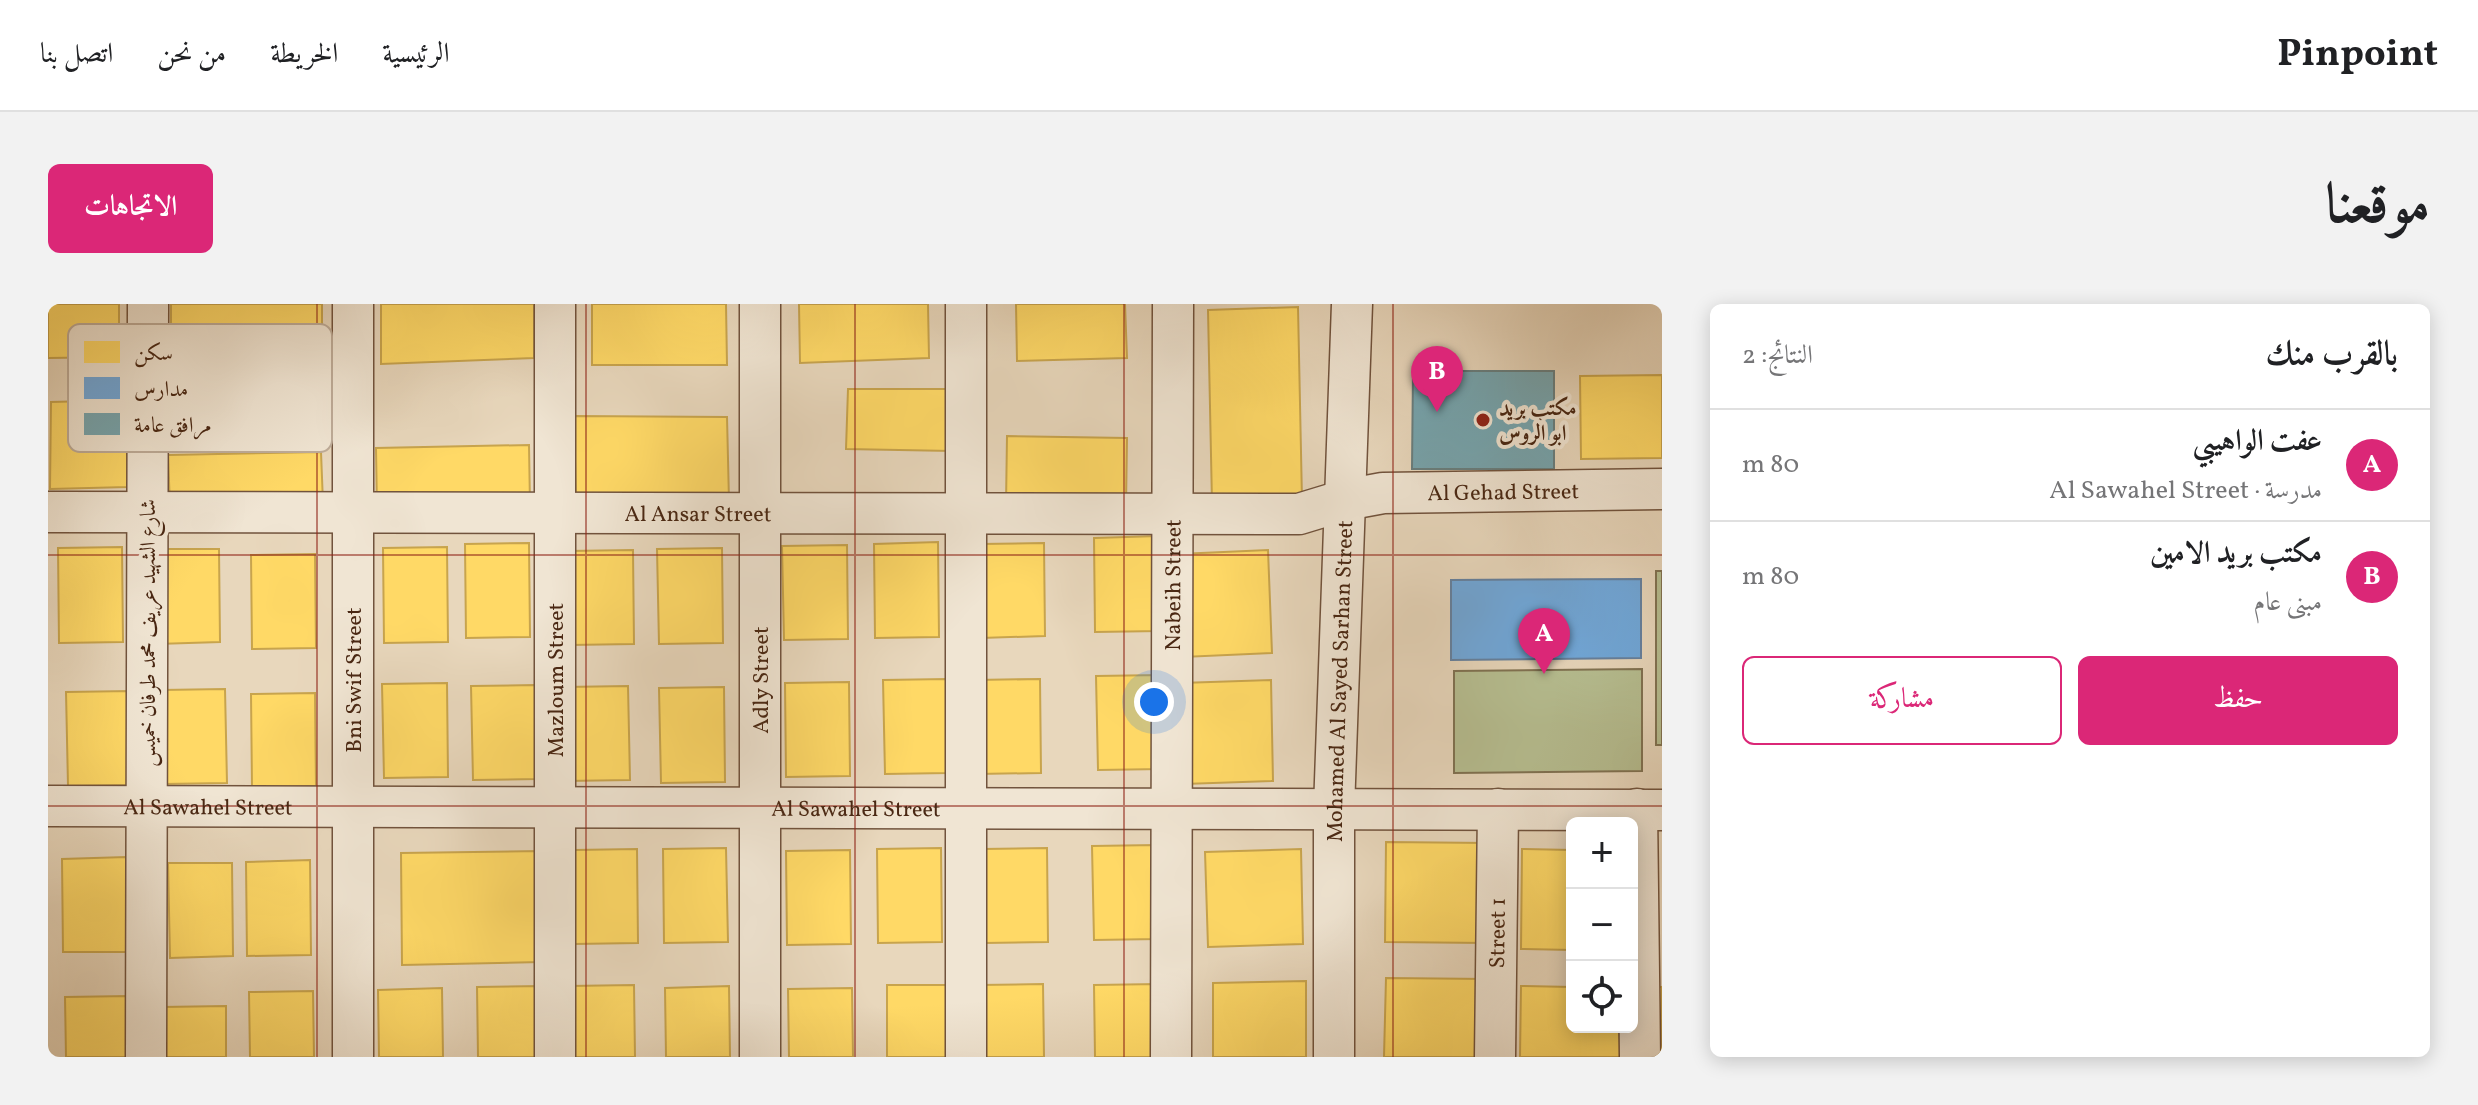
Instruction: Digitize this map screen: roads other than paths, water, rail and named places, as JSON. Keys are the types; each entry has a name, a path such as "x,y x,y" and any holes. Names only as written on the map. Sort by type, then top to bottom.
{"street":[{"name":"شارع الشهيد عريف محمد طرفان خميس","path":"148,304 148,324"},
{"name":"Bni Swif Street","path":"353,304 353,1057"},
{"name":"Mazloum Street","path":"555,304 555,1057"},
{"name":"Adly Street","path":"760,304 760,1057"},
{"path":"966,304 966,1057"},
{"name":"Nabeih Street","path":"1171,1057 1173,304"},
{"name":"Mohamed Al Sayed Sarhan Street","path":"1334,1057 1334,809 1352,304"},
{"name":"شارع الشهيد عريف محمد طرفان خميس","path":"146,1057 147,452"},
{"name":"Al Gehad Street","path":"1345,500 1383,493 1662,489"},
{"name":"Al Ansar Street","path":"48,512 1299,514 1345,500"},
{"name":"Al Sawahel Street","path":"48,806 1650,809"},
{"name":"Street 1","path":"1495,1057 1498,809"},
{"path":"1640,1057 1650,809"}],"place":[{"name":"مكتب بريد الامين","path":"1437,412"},
{"name":"مكتب بريد ابو الروس","path":"1483,420"},
{"name":"عفت الواهيبي","path":"1544,674"}]}
